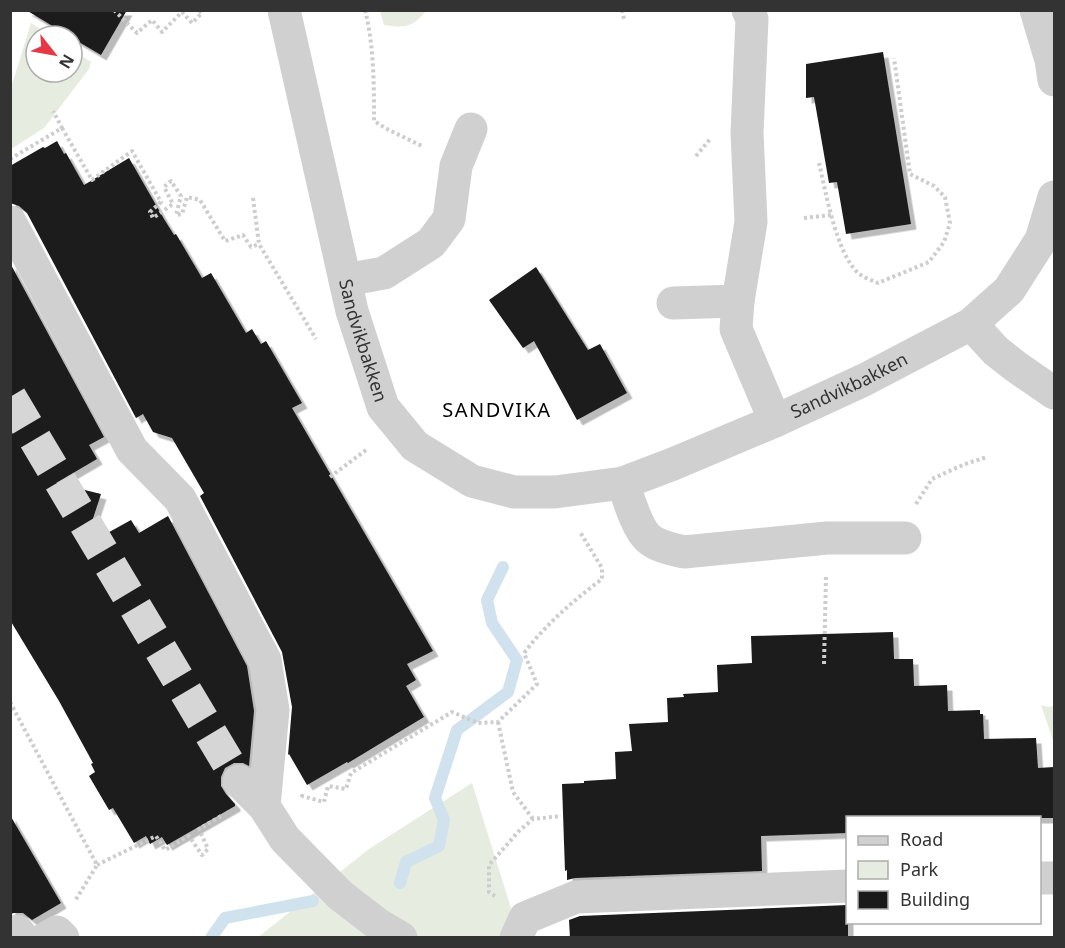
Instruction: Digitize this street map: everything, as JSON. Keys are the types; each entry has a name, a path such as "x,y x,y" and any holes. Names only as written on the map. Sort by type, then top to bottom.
{"street":[{"name":"Sandvikbakken","path":"284,10 351,311 383,407 415,446 472,481 514,492 555,492 623,483 775,421 864,380 971,324 1009,290 1041,240 1054,197"},
{"path":"748,10 752,19 747,133 751,222 738,301 736,329 775,421"},
{"path":"1036,10 1051,60 1054,80"},
{"path":"345,280 384,273 431,243 449,219 456,165 471,129"},
{"path":"10,222 132,450 180,499 265,660 273,710 264,806"},
{"path":"673,303 738,301"},
{"path":"971,324 996,351 1054,393"},
{"path":"623,483 636,518 648,538 665,548 684,552 827,538 905,538"},
{"path":"239,781 264,806 285,839 340,895 379,925 401,938"},
{"path":"520,928 576,897 846,886"}],"path":[{"path":"114,10 137,33 152,20 162,32 182,12 192,23 202,13 200,10"},
{"path":"365,10 374,67 374,121 456,165"},
{"path":"622,10 624,19"},
{"path":"819,163 831,215 846,257 858,274 878,283 929,262 944,242 950,223 945,197 934,186 910,174 894,58"},
{"path":"53,111 92,180 132,151 161,202 150,213 153,218 173,204 164,187 171,181 181,196 176,215 182,214 187,197 200,200 225,241 243,235 251,247 259,244"},
{"path":"10,159 62,128"},
{"path":"696,156 713,136"},
{"path":"253,198 259,244 316,339"},
{"path":"804,218 831,215"},
{"path":"330,477 366,450"},
{"path":"905,538 912,512 932,479 987,457"},
{"path":"285,839 303,831 302,796 324,802 328,786 346,789 351,773 452,712 478,723 498,722 537,684 524,652 538,634 602,579 603,568 580,532"},
{"path":"824,664 827,538"},
{"path":"10,702 97,865"},
{"path":"498,722 513,792 533,819"},
{"path":"41,935 97,865 156,836 165,850 189,836 202,855 208,849 199,829 226,813"},
{"path":"520,928 489,892 489,866 519,831 533,819 561,816"}],"green space":[{"path":"380,10 426,11 412,24 397,26 384,25"},
{"path":"24,46 24,84 78,84 44,128 11,149 11,88"},
{"path":"84,58 91,62 84,76"},
{"path":"1041,705 1054,706 1054,743"},
{"path":"472,783 520,937 257,938 369,849"}],"building":[{"path":"26,10 127,10 101,55 84,45 84,24 49,24"},
{"path":"883,52 911,224 846,234 837,182 829,183 814,97 806,98 806,64"},
{"path":"57,141 84,185 129,158 164,219 174,235 176,234 202,278 211,273 246,333 252,329 261,344 266,341 302,403 292,408 433,651 407,664 416,680 406,686 424,717 307,785 288,755 292,707 282,652 200,496 204,493 172,438 153,432 143,414 136,418 27,213 19,206 10,203 10,166"},
{"path":"10,263 104,437 89,445 97,459 56,483 101,494 84,546 131,520 139,533 168,516 247,666 254,711 249,766 234,763 225,768 221,777 221,786 235,806 167,845 162,837 150,844 146,836 134,843 113,808 109,810 89,776 95,772 91,764 93,763 10,620"},
{"path":"536,267 588,350 600,344 627,393 577,420 534,341 523,348 489,300"},
{"path":"893,632 894,659 913,659 914,686 947,685 948,711 980,710 980,714 983,714 984,739 1036,738 1038,768 1054,767 1054,818 1041,818 1041,816 846,816 846,833 761,836 762,871 567,880 562,784 616,779 615,752 632,751 629,724 668,722 667,698 684,697 683,694 718,692 717,665 752,663 751,636"},
{"path":"10,815 61,903 32,920 23,913 10,914"},
{"path":"846,905 848,938 570,938 569,920 580,916"}],"waterway":[{"path":"400,883 406,862 439,846 444,820 435,798 457,730 508,692 517,660 492,623 487,600 503,567"},
{"path":"211,938 225,918 313,901"}],"tunnel":[{"path":"10,397 239,781"}],"district":[{"name":"SANDVIKA","path":"497,410"}]}
